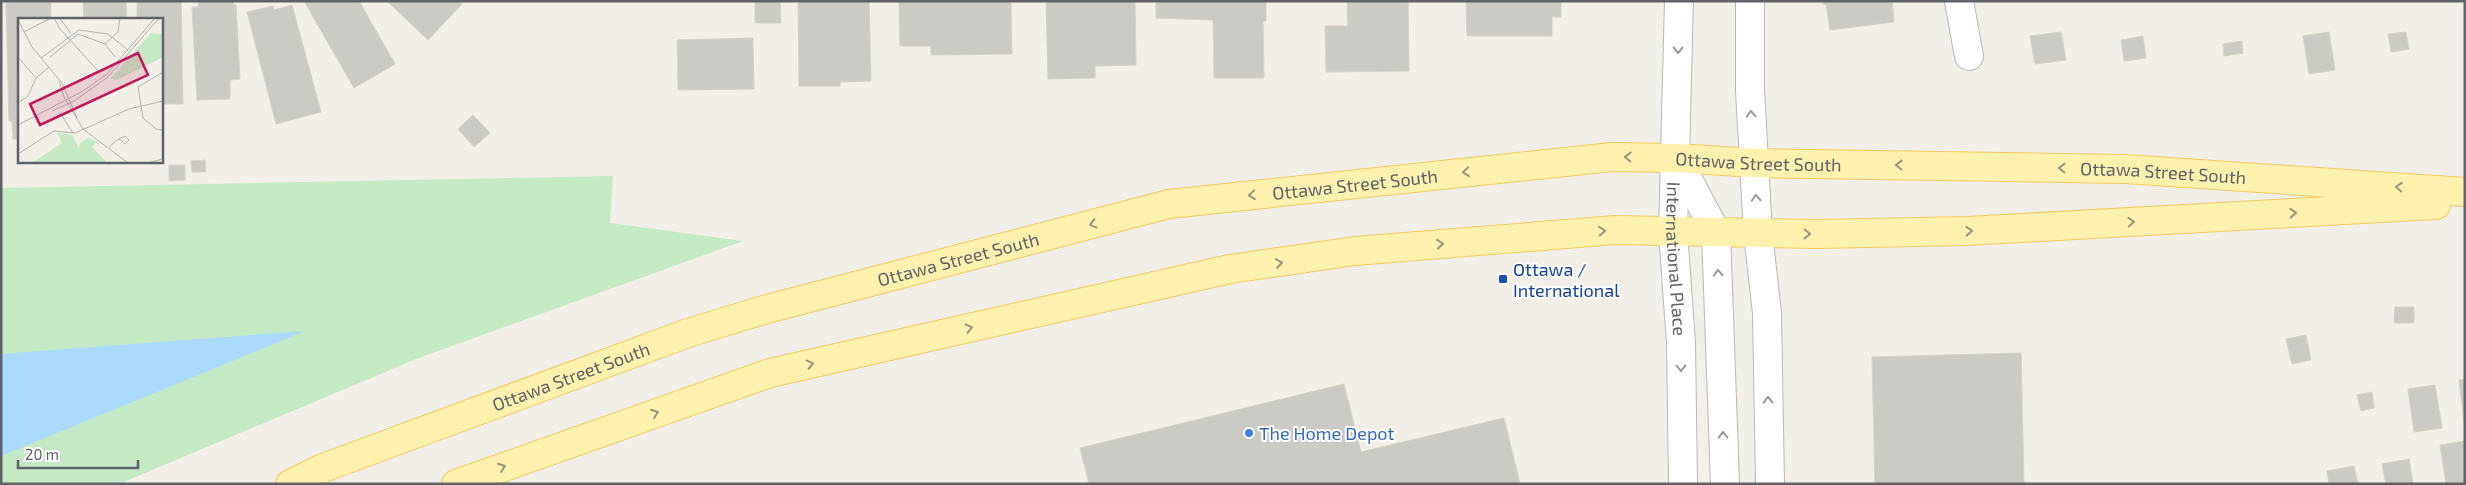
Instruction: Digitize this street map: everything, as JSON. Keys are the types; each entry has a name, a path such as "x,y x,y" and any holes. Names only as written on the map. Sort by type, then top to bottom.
{"main road":[{"name":"Ottawa Street South","path":"290,484 323,468 688,333 767,309 1169,204 1612,157 1677,158 1754,163 2126,169 2465,192"},
{"path":"456,484 770,373 1230,269 1365,250 1615,230 1758,234 1967,231 2465,203"}],"street":[{"path":"1677,158 1679,1"},
{"path":"1750,1 1750,90 1758,234 1767,314 1770,484"},
{"path":"1959,1 1968,56"},
{"name":"International Place","path":"1677,158 1673,232 1681,343 1683,484"},
{"name":"International Place","path":"1677,158 1716,232 1724,484"}],"green space":[{"path":"613,176 610,223 743,241 416,359 119,484 1,484 1,188"}],"water":[{"path":"305,331 1,456 1,354"}],"building":[{"path":"83,1 126,1 127,18 84,18"},
{"path":"137,1 181,1 183,104 162,104 162,18 137,18"},
{"path":"198,1 233,1 233,5 236,5 240,79 230,80 230,99 197,100 192,7 199,7"},
{"path":"304,1 359,1 395,64 354,88"},
{"path":"387,1 458,1 462,4 428,40"},
{"path":"755,1 780,1 781,23 755,23"},
{"path":"798,1 869,1 871,81 840,82 840,86 799,86"},
{"path":"899,1 1011,1 1012,54 931,55 931,46 900,46"},
{"path":"1046,1 1135,1 1136,65 1095,66 1095,78 1048,79"},
{"path":"1156,1 1266,1 1266,21 1263,21 1264,78 1214,78 1213,20 1156,18"},
{"path":"1347,1 1408,1 1409,71 1326,72 1325,26 1348,26"},
{"path":"1466,1 1561,1 1561,17 1552,17 1552,36 1467,36"},
{"path":"1823,1 1892,1 1894,22 1830,30 1826,4 1824,5"},
{"path":"51,2 51,18 18,18 18,139 13,139 12,121 9,121 6,3"},
{"path":"292,5 321,112 276,124 247,12 273,6 274,10"},
{"path":"2061,32 2066,60 2035,64 2030,36"},
{"path":"2329,32 2335,70 2309,74 2303,36"},
{"path":"2406,32 2409,49 2391,52 2388,34"},
{"path":"2143,36 2146,58 2124,61 2121,40"},
{"path":"753,38 754,89 678,90 677,40"},
{"path":"2242,41 2243,53 2224,56 2223,44"},
{"path":"473,115 490,133 474,147 458,129"},
{"path":"205,160 206,172 192,172 191,161"},
{"path":"169,165 185,165 185,180 169,181"},
{"path":"2395,307 2414,307 2414,323 2394,323"},
{"path":"2306,335 2311,360 2292,364 2286,339"},
{"path":"2021,353 2024,484 1875,484 1872,357"},
{"path":"2465,379 2465,423 2464,423 2459,380"},
{"name":"The Home Depot","path":"1344,384 1361,452 1504,418 1520,484 1089,484 1080,448"},
{"path":"2435,385 2442,428 2414,432 2408,389"},
{"path":"2372,392 2374,408 2361,411 2357,395"},
{"path":"2465,441 2465,484 2446,484 2440,445"},
{"path":"2409,459 2413,484 2386,484 2382,464"},
{"path":"2354,466 2358,484 2329,484 2327,471"}],"place":[{"name":"Ottawa / International","path":"1503,279"},
{"name":"The Home Depot","path":"1249,433"}]}
